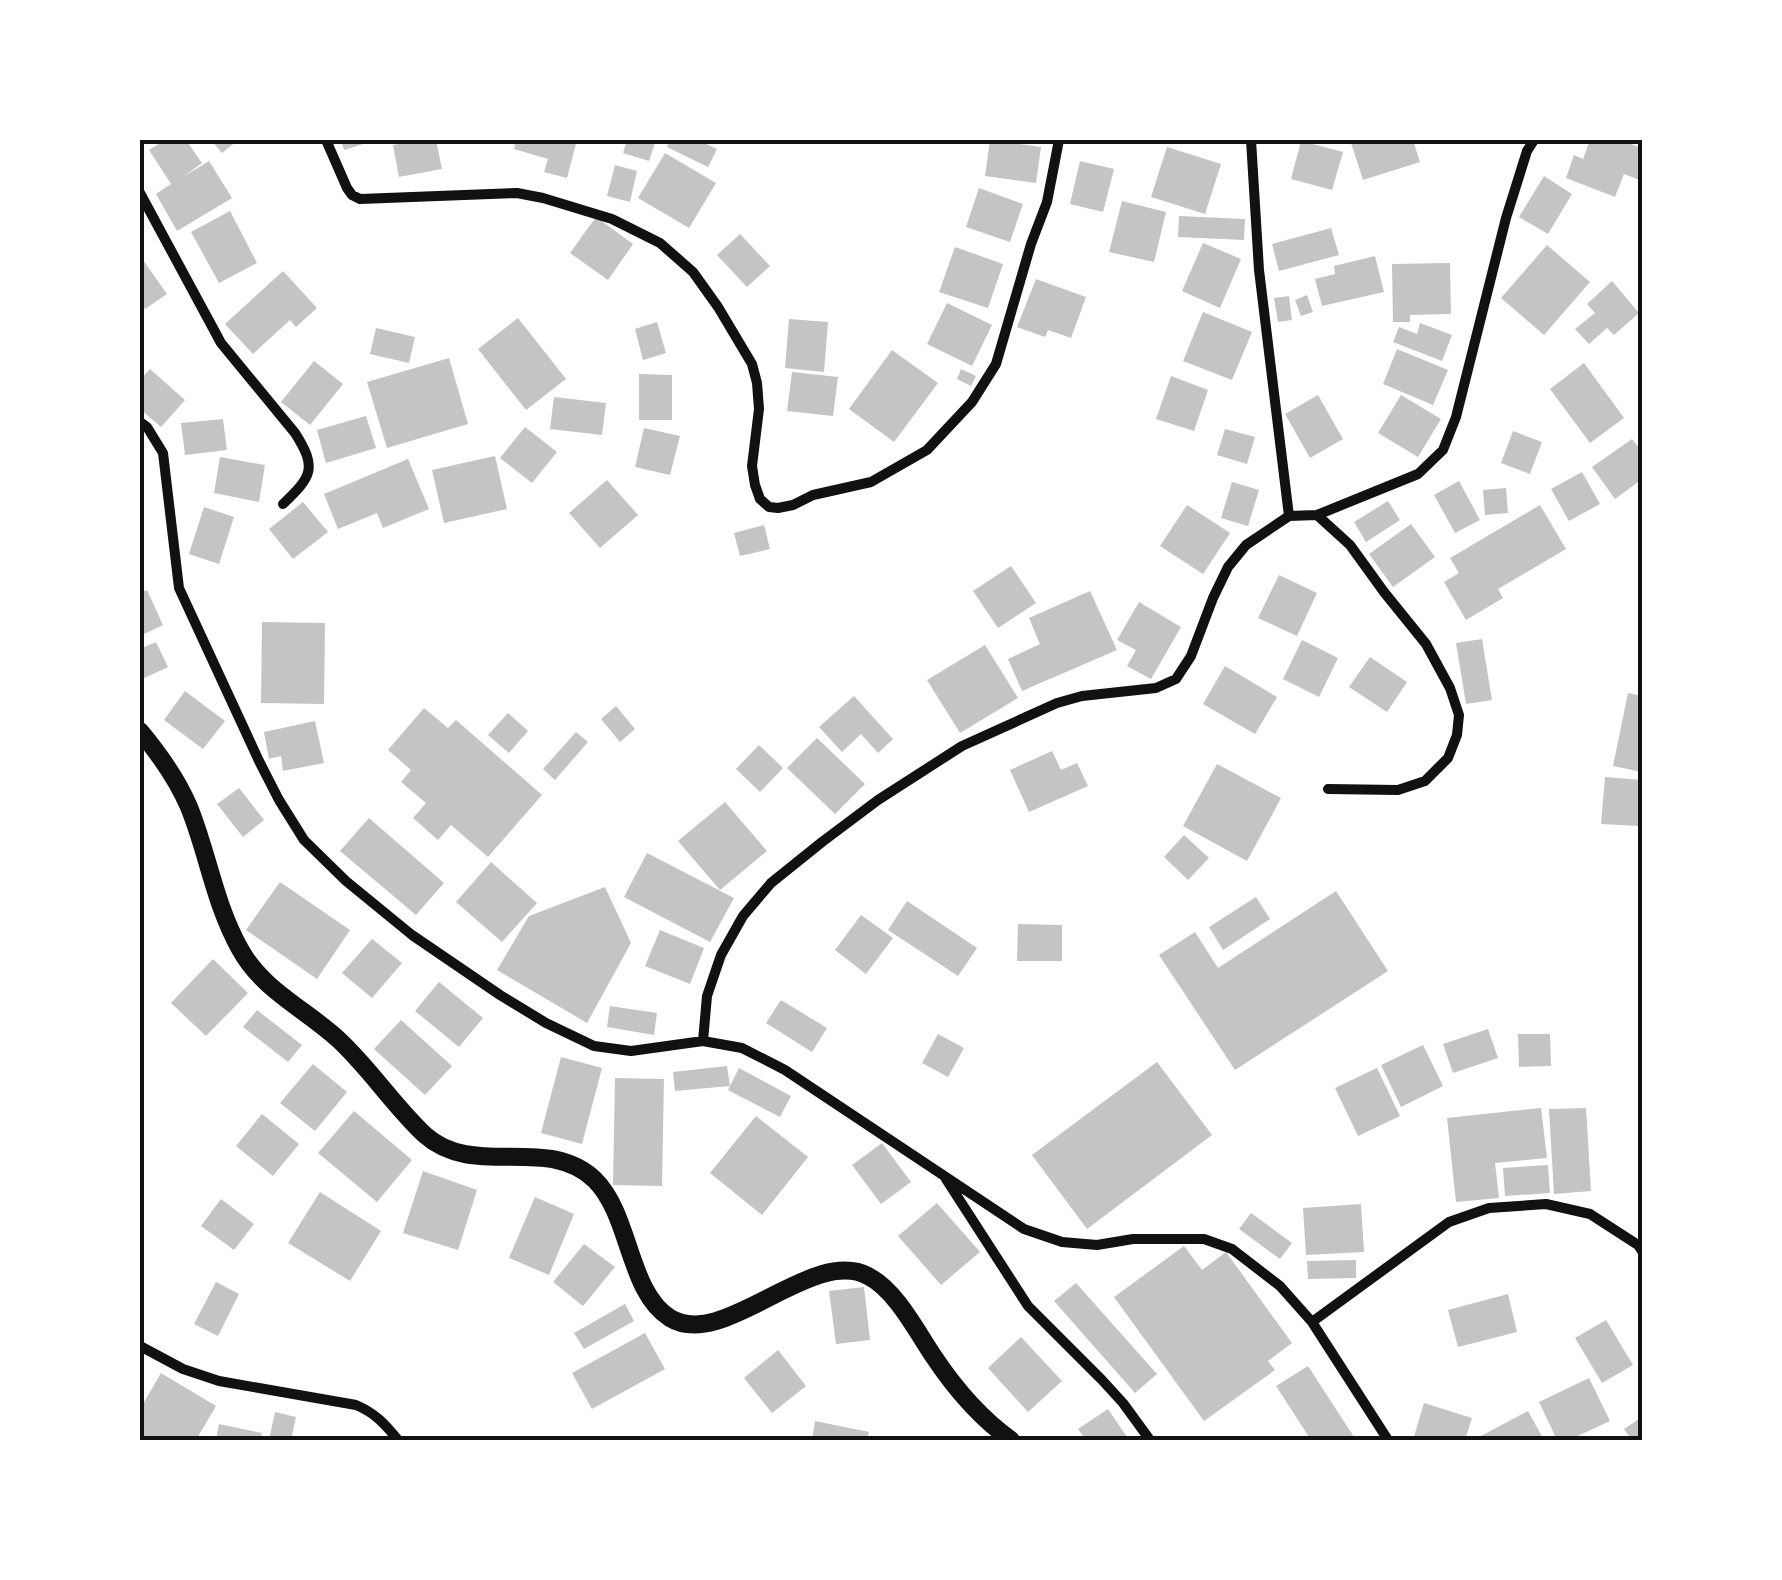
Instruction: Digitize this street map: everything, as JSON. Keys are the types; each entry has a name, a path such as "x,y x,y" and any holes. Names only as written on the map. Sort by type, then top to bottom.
{"street":[{"path":"326,140 347,188 360,198 517,192 612,219 660,243 693,272 752,364 760,408 752,466 754,485 760,499 778,508 871,482 927,450 972,402 996,364 1047,202 1059,140"},
{"path":"1251,140 1260,270 1288,516"},
{"path":"703,1041 707,996 721,954 743,916 771,883 878,800 962,746 1057,702 1156,688 1176,679 1191,656 1228,568 1246,545 1288,516 1318,515 1418,474 1443,450 1456,418 1506,218 1534,140"},
{"path":"140,193 221,343 305,449 309,474 305,483 282,504"},
{"path":"140,422 164,453 179,588 259,762 304,840 346,881 412,935 500,995 594,1046 631,1051 703,1041 742,1048 785,1070 1024,1229 1062,1242 1097,1245 1204,1239 1232,1249 1280,1286 1312,1322 1388,1440"},
{"path":"1318,515 1350,545 1426,644 1450,688 1459,715 1457,735 1448,758 1425,781 1398,790 1328,789"},
{"path":"140,732 172,774 188,804 228,927 242,954 265,980 349,1050 430,1139 450,1151 469,1156 553,1159 595,1180 610,1200 644,1288 658,1308 684,1324 703,1324 752,1308 807,1278 851,1270 867,1274 898,1304 967,1402 1010,1440"},
{"path":"942,1174 1028,1306 1102,1380 1150,1440"},
{"path":"1312,1322 1449,1222 1489,1208 1546,1204 1590,1214 1642,1251"},
{"path":"140,1346 183,1369 219,1381 370,1410 398,1440"}],"building":[{"path":"165,140 186,140 202,163 183,177 209,161 232,198 177,231 156,194 171,184 149,150"},
{"path":"211,140 238,140 222,153"},
{"path":"341,140 373,140 373,141 344,150"},
{"path":"409,140 436,140 442,169 399,177 393,145"},
{"path":"516,140 577,140 567,178 544,172 548,159 514,149"},
{"path":"627,140 656,140 649,161 623,153"},
{"path":"670,140 698,140 717,149 708,167 667,147"},
{"path":"990,140 1041,147 1036,183 985,176"},
{"path":"1350,140 1413,140 1420,162 1363,180"},
{"path":"1590,140 1620,140 1642,148 1642,181 1624,174 1615,197 1566,178 1574,155 1583,159"},
{"path":"1301,141 1343,152 1332,190 1291,179"},
{"path":"1167,147 1221,164 1205,214 1151,197"},
{"path":"665,153 716,183 689,228 638,198"},
{"path":"1080,161 1114,169 1103,212 1070,204"},
{"path":"615,165 637,171 630,202 607,196"},
{"path":"1544,176 1572,194 1548,234 1519,217"},
{"path":"979,188 1023,204 1010,242 966,227"},
{"path":"1122,201 1166,212 1154,262 1109,252"},
{"path":"230,211 257,263 219,283 191,232"},
{"path":"1179,216 1245,219 1244,240 1178,237"},
{"path":"596,217 633,244 608,280 570,253"},
{"path":"1331,228 1339,255 1279,271 1272,244"},
{"path":"740,234 770,266 747,287 717,255"},
{"path":"1203,243 1241,259 1220,308 1182,291"},
{"path":"1547,245 1590,282 1544,335 1501,298"},
{"path":"955,247 1003,264 988,308 939,292"},
{"path":"1375,256 1384,292 1322,306 1315,279 1335,274 1334,266"},
{"path":"143,260 167,294 145,309 140,302"},
{"path":"1450,263 1451,314 1410,315 1410,322 1393,322 1392,264"},
{"path":"283,271 317,308 296,327 290,320 253,354 225,324"},
{"path":"1036,279 1086,297 1071,338 1048,330 1045,337 1017,327"},
{"path":"1612,281 1639,313 1614,335 1607,328 1589,344 1575,329 1595,313 1587,304"},
{"path":"1307,295 1313,312 1301,316 1295,300"},
{"path":"1289,296 1292,320 1278,322 1274,298"},
{"path":"947,303 992,325 972,366 927,344"},
{"path":"1203,312 1252,332 1232,380 1183,361"},
{"path":"518,318 566,379 526,410 478,349"},
{"path":"789,319 828,322 824,372 785,368"},
{"path":"657,322 666,353 643,360 635,329"},
{"path":"1420,323 1452,335 1442,361 1393,342 1399,327 1417,334"},
{"path":"376,328 415,337 409,363 370,354"},
{"path":"1397,349 1448,370 1433,405 1383,384"},
{"path":"892,350 938,383 894,442 849,409"},
{"path":"449,358 468,424 387,448 367,382"},
{"path":"314,361 343,384 310,425 281,402"},
{"path":"1584,363 1624,418 1590,443 1550,389"},
{"path":"150,369 185,400 161,427 140,409 140,380"},
{"path":"961,369 976,376 971,386 957,379"},
{"path":"792,372 838,377 833,416 787,411"},
{"path":"639,374 672,375 672,420 639,420"},
{"path":"1171,376 1208,390 1194,431 1156,419"},
{"path":"1318,395 1343,439 1310,458 1285,414"},
{"path":"1401,395 1441,419 1418,457 1378,433"},
{"path":"554,397 606,403 602,435 550,429"},
{"path":"366,416 376,448 326,463 317,430"},
{"path":"223,419 227,450 185,455 181,423"},
{"path":"525,427 557,452 532,483 500,458"},
{"path":"644,428 680,436 670,475 635,467"},
{"path":"1225,429 1255,437 1247,464 1217,455"},
{"path":"1513,431 1542,442 1530,474 1501,463"},
{"path":"1632,439 1642,452 1642,479 1615,499 1592,467"},
{"path":"495,456 507,509 444,523 432,470"},
{"path":"220,457 265,465 259,502 214,493"},
{"path":"408,459 429,509 383,528 377,513 338,529 324,494"},
{"path":"1582,472 1600,504 1569,521 1551,489"},
{"path":"607,480 638,515 600,548 569,513"},
{"path":"1459,481 1480,520 1455,533 1434,495"},
{"path":"1232,482 1259,490 1248,526 1221,518"},
{"path":"1506,488 1508,513 1485,515 1483,490"},
{"path":"1388,501 1400,520 1366,542 1354,522"},
{"path":"303,502 328,532 293,559 269,529"},
{"path":"1187,505 1230,533 1203,574 1160,546"},
{"path":"1540,505 1566,549 1498,589 1503,598 1466,620 1444,582 1459,573 1450,558"},
{"path":"204,507 234,517 219,564 189,554"},
{"path":"1411,524 1435,557 1393,587 1369,554"},
{"path":"764,525 770,549 740,556 734,533"},
{"path":"1011,566 1036,603 998,628 973,591"},
{"path":"1279,575 1317,593 1297,636 1258,618"},
{"path":"147,590 163,625 140,636 140,593"},
{"path":"1090,591 1117,650 1022,691 1008,659 1040,644 1029,618"},
{"path":"1139,602 1181,627 1151,679 1127,666 1136,650 1117,640"},
{"path":"262,622 325,623 324,704 261,703"},
{"path":"1482,639 1492,700 1466,704 1456,643"},
{"path":"1302,640 1338,658 1319,697 1283,679"},
{"path":"156,642 168,667 140,680 140,649"},
{"path":"985,645 1018,698 960,733 927,680"},
{"path":"1370,657 1407,682 1387,712 1349,687"},
{"path":"1225,666 1277,697 1255,734 1203,704"},
{"path":"185,691 225,721 203,749 164,720"},
{"path":"1628,693 1642,696 1642,772 1613,766"},
{"path":"854,696 893,739 878,753 861,734 842,752 819,727"},
{"path":"616,706 635,729 620,742 601,719"},
{"path":"424,708 448,728 456,720 542,795 488,857 451,825 438,840 413,818 426,803 401,782 411,770 388,750"},
{"path":"508,713 528,731 509,753 488,735"},
{"path":"315,721 324,763 283,771 281,756 269,759 264,732"},
{"path":"576,732 588,742 555,780 543,769"},
{"path":"817,738 865,784 835,814 787,768"},
{"path":"759,745 783,768 760,792 736,769"},
{"path":"1052,751 1061,770 1077,763 1088,786 1029,812 1010,770"},
{"path":"1217,764 1281,798 1247,861 1183,826"},
{"path":"1605,777 1642,780 1639,826 1601,824"},
{"path":"239,788 264,820 243,837 217,804"},
{"path":"725,802 767,851 720,890 678,841"},
{"path":"369,818 444,883 416,915 340,851"},
{"path":"1184,835 1209,858 1188,880 1164,857"},
{"path":"647,853 734,898 710,942 624,897"},
{"path":"491,862 537,903 502,942 456,902"},
{"path":"280,882 350,930 317,979 246,930"},
{"path":"605,887 631,943 587,1023 497,970 529,916"},
{"path":"1336,891 1388,971 1235,1070 1159,955 1195,932 1218,968"},
{"path":"1256,897 1270,919 1223,950 1209,927"},
{"path":"907,901 977,948 958,976 888,930"},
{"path":"861,915 893,938 866,974 835,950"},
{"path":"1018,924 1062,925 1062,961 1017,961"},
{"path":"660,930 704,948 690,984 645,966"},
{"path":"372,939 402,963 372,998 342,973"},
{"path":"213,959 248,993 206,1036 171,1003"},
{"path":"439,982 483,1018 459,1047 415,1011"},
{"path":"781,1000 827,1028 812,1052 766,1023"},
{"path":"610,1006 657,1013 654,1035 607,1027"},
{"path":"257,1010 302,1045 288,1062 243,1027"},
{"path":"401,1020 452,1066 425,1095 374,1049"},
{"path":"1488,1029 1498,1058 1453,1073 1443,1044"},
{"path":"938,1034 964,1048 948,1077 922,1063"},
{"path":"1518,1034 1550,1034 1551,1066 1519,1067"},
{"path":"1423,1045 1443,1086 1401,1107 1381,1065"},
{"path":"561,1057 602,1068 582,1144 541,1133"},
{"path":"1157,1062 1212,1135 1087,1229 1032,1155"},
{"path":"313,1064 347,1092 315,1131 280,1103"},
{"path":"727,1066 730,1086 675,1091 673,1072"},
{"path":"739,1068 791,1096 780,1117 728,1090"},
{"path":"1377,1068 1400,1116 1358,1136 1335,1088"},
{"path":"615,1078 664,1079 662,1186 613,1185"},
{"path":"1541,1108 1547,1158 1495,1163 1499,1198 1456,1202 1447,1118"},
{"path":"1586,1108 1591,1191 1554,1194 1549,1109"},
{"path":"354,1111 412,1160 377,1202 318,1153"},
{"path":"262,1114 299,1144 273,1176 236,1146"},
{"path":"756,1116 808,1157 762,1215 710,1173"},
{"path":"882,1143 911,1182 881,1204 852,1165"},
{"path":"1548,1165 1550,1193 1505,1196 1503,1168"},
{"path":"423,1171 477,1190 458,1250 403,1233"},
{"path":"320,1192 381,1231 350,1281 288,1243"},
{"path":"535,1197 574,1214 549,1275 509,1258"},
{"path":"221,1199 254,1224 234,1250 201,1226"},
{"path":"937,1203 980,1252 941,1285 898,1236"},
{"path":"1361,1204 1364,1252 1306,1255 1303,1208"},
{"path":"1251,1213 1292,1243 1280,1259 1239,1229"},
{"path":"584,1244 615,1267 583,1306 553,1282"},
{"path":"1184,1246 1202,1270 1226,1252 1292,1343 1268,1361 1275,1370 1204,1421 1114,1297"},
{"path":"1356,1260 1356,1278 1308,1279 1307,1261"},
{"path":"216,1282 239,1294 218,1336 194,1324"},
{"path":"1076,1283 1157,1374 1135,1393 1054,1301"},
{"path":"864,1287 870,1340 836,1344 829,1291"},
{"path":"1508,1294 1517,1332 1458,1347 1448,1310"},
{"path":"625,1304 634,1321 584,1349 574,1333"},
{"path":"1606,1320 1633,1365 1602,1383 1575,1338"},
{"path":"645,1333 665,1369 592,1409 572,1373"},
{"path":"1021,1337 1062,1381 1028,1412 988,1368"},
{"path":"778,1350 806,1386 772,1413 744,1378"},
{"path":"1308,1366 1356,1440 1311,1440 1276,1386"},
{"path":"161,1373 216,1406 196,1440 140,1440 140,1409"},
{"path":"1589,1378 1610,1421 1569,1440 1557,1440 1539,1402"},
{"path":"1424,1403 1472,1418 1465,1440 1413,1440"},
{"path":"1108,1409 1129,1440 1086,1440 1078,1429"},
{"path":"1528,1411 1544,1440 1484,1440 1481,1436"},
{"path":"275,1412 296,1417 291,1440 269,1440"},
{"path":"1642,1417 1642,1440 1632,1440 1624,1429"},
{"path":"815,1421 869,1432 867,1440 812,1440"},
{"path":"219,1424 262,1433 261,1440 216,1440"}]}
